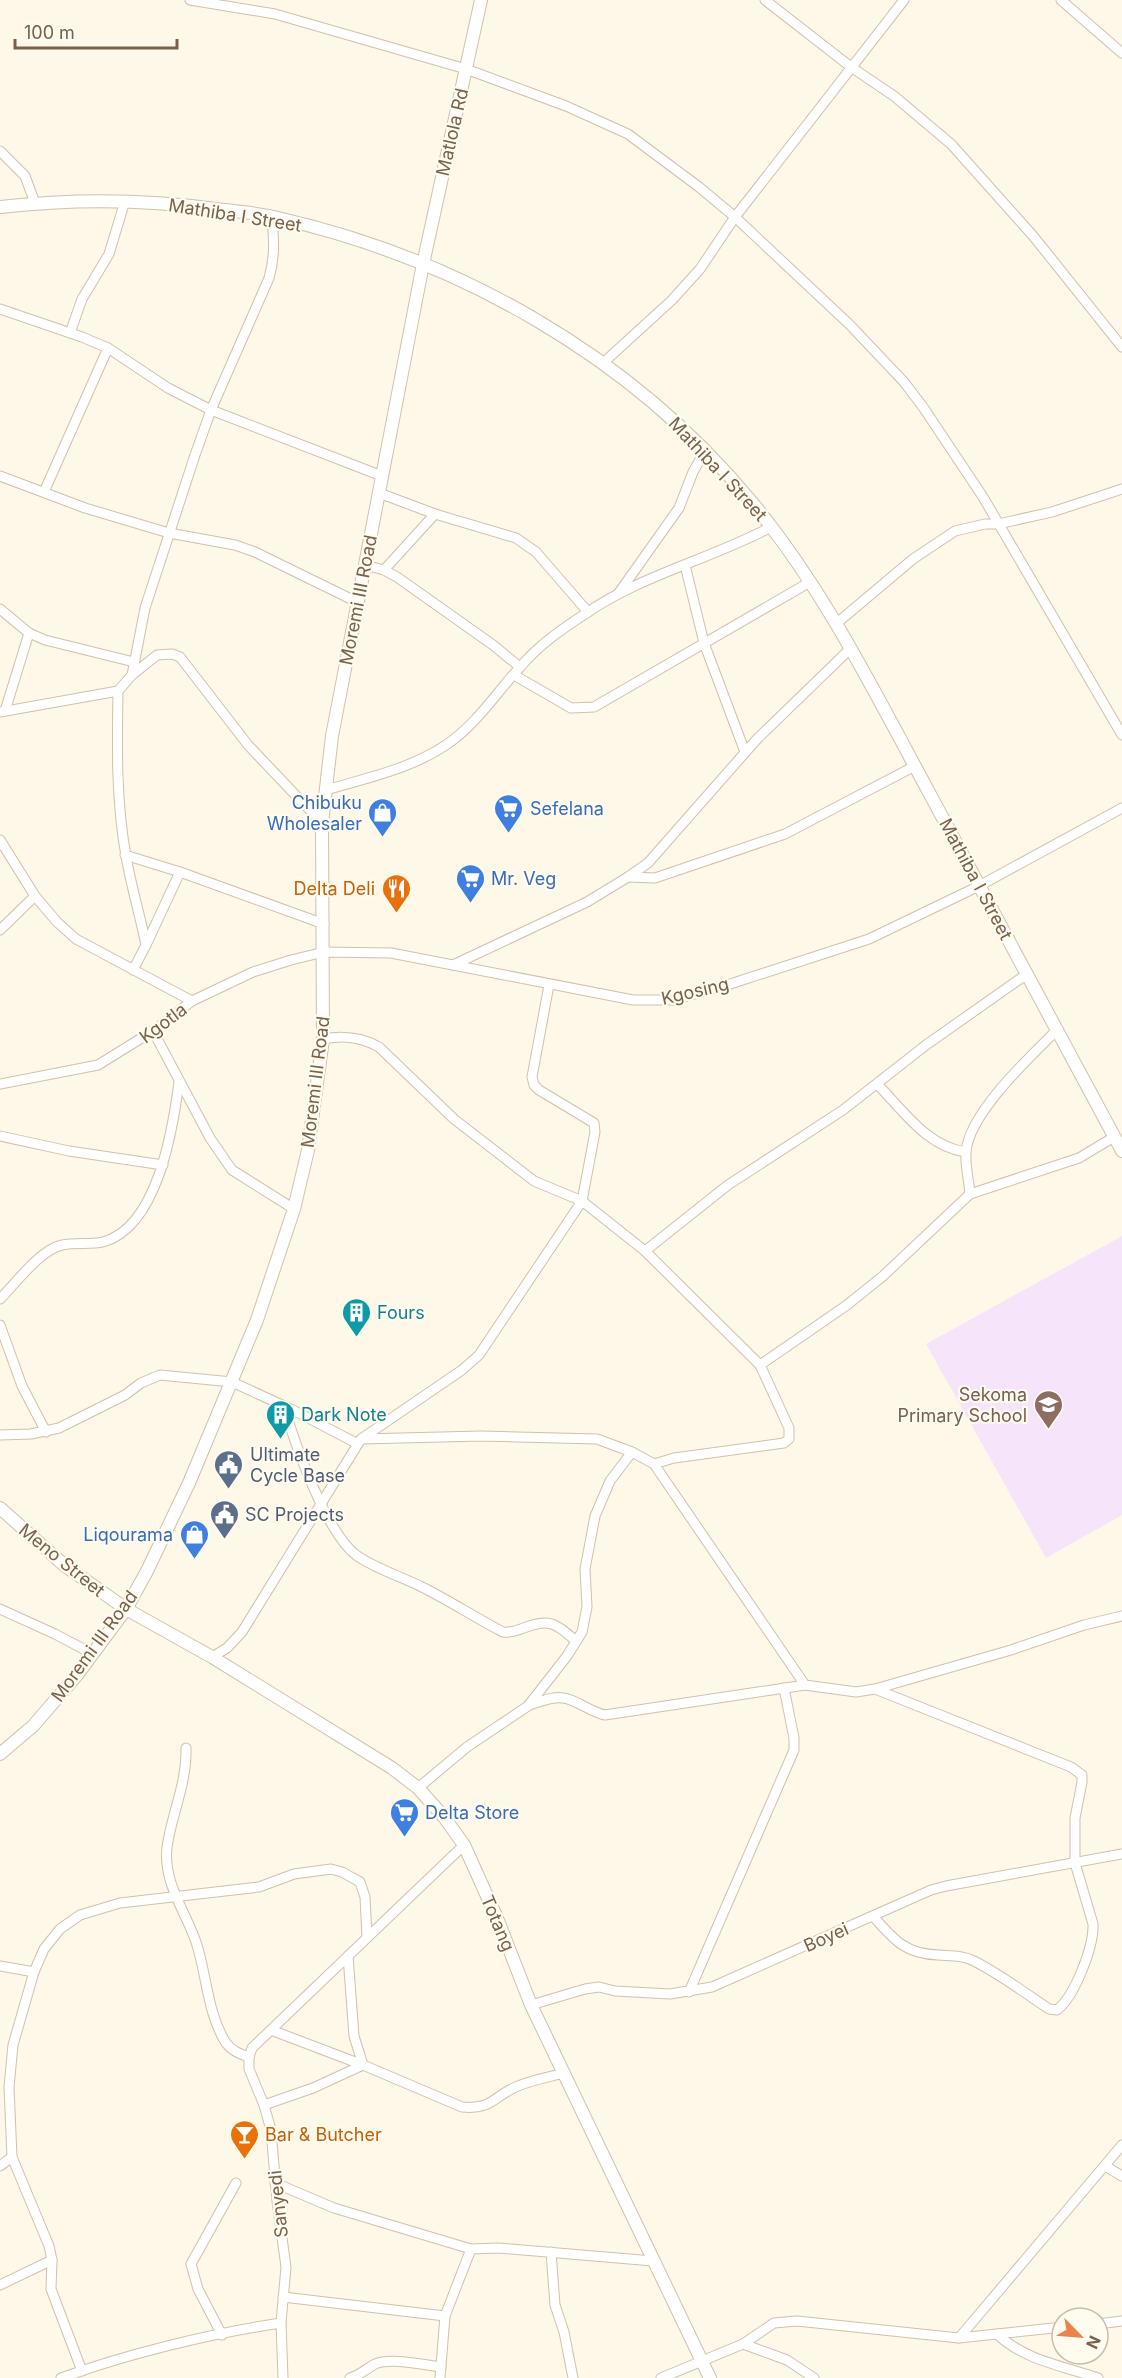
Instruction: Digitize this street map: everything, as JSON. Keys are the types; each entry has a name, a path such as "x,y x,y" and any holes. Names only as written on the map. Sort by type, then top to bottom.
{"street":[{"path":"190,0 259,10 466,69 566,106 628,134 735,217 850,325 904,382 950,446 1122,735"},
{"path":"259,0 259,10"},
{"name":"Matlola Rd","path":"423,264 481,0"},
{"path":"765,0 851,67 894,96 951,144 1034,237 1122,348"},
{"path":"603,363 672,300 700,269 735,217 904,0"},
{"path":"1061,0 1122,53"},
{"path":"0,151 25,176 35,203"},
{"path":"70,333 82,299 109,255 125,201"},
{"name":"Mathiba I Street","path":"0,207 35,203 125,201 195,206 271,216 360,240 423,264 498,298 603,363 650,399 705,451 749,499 837,623 1122,1151"},
{"path":"132,675 145,608 211,410 271,271 275,245 271,216"},
{"name":"Moremi III Road","path":"0,1754 33,1726 93,1654 126,1609 167,1531 232,1382 257,1320 294,1209 308,1150 324,1039 322,823 332,736 423,264"},
{"path":"0,309 108,348 168,388 211,410 382,477"},
{"path":"44,492 108,348"},
{"path":"616,596 679,508 693,472 705,451"},
{"path":"0,476 169,533 214,540 255,552 357,602"},
{"path":"837,623 940,539 966,527 998,524 1052,512 1122,489"},
{"path":"379,493 435,514 516,538 536,552 588,612"},
{"path":"384,570 435,514"},
{"path":"326,790 384,773 434,752 459,735 481,714 517,671 544,644 588,612 616,596 771,527"},
{"path":"685,565 704,644 745,752"},
{"path":"365,566 384,570 486,640 517,671 571,708 594,707 810,582"},
{"path":"0,609 28,633 45,640 134,662"},
{"path":"28,633 3,711 118,691 132,675 157,656 172,654 180,657 248,745 322,823"},
{"path":"453,965 587,902 628,878 664,846 745,752 851,648"},
{"path":"118,691 116,761 125,855 146,945"},
{"path":"628,878 655,878 785,834 915,766"},
{"name":"Kgosing","path":"324,952 391,953 633,1000 673,1000 869,939 979,886 1122,808"},
{"path":"0,840 35,896 57,922 76,939 192,1001"},
{"path":"125,855 180,872 324,924"},
{"path":"133,970 180,872"},
{"path":"0,930 35,896"},
{"name":"Kgotla","path":"0,1084 98,1065 153,1031 192,1001 253,972 324,952"},
{"path":"645,1251 728,1185 843,1110 926,1045 1027,974"},
{"path":"212,1656 226,1648 242,1632 360,1441 462,1370 479,1355 582,1201 595,1132 594,1123 539,1090 534,1085 532,1077 549,985"},
{"path":"970,1194 966,1152 973,1132 996,1093 1058,1030"},
{"path":"153,1031 210,1138 232,1170 294,1209"},
{"path":"324,1039 339,1036 354,1038 368,1041 379,1047 454,1119 534,1181 582,1201 645,1251 760,1365 789,1428 789,1439 784,1443 674,1458 654,1464"},
{"path":"0,1299 45,1253 59,1245 103,1242 116,1236 130,1225 155,1187 163,1165 174,1123 179,1082"},
{"path":"877,1084 932,1140 944,1147 966,1152"},
{"path":"0,1136 69,1151 163,1165"},
{"path":"760,1365 847,1305 883,1276 970,1194 1079,1158 1114,1137"},
{"path":"0,1325 22,1386 46,1432"},
{"path":"0,1435 46,1432 60,1428 102,1407 151,1377 183,1376 232,1382 360,1441 481,1436 597,1439 632,1452 654,1464 805,1684"},
{"path":"284,1407 295,1444 322,1504 338,1534 357,1555 423,1587 503,1632 511,1633 541,1621 559,1626 576,1641"},
{"path":"528,1706 567,1656 582,1632 587,1607 585,1569 596,1516 610,1480 632,1452"},
{"name":"Meno Street","path":"0,1508 64,1565 126,1609"},
{"path":"0,1609 93,1654"},
{"name":"Totang","path":"126,1609 212,1656 392,1768 418,1788 444,1817 464,1845 497,1918 531,2005 710,2378"},
{"path":"418,1788 467,1747 528,1706 551,1699 564,1698 592,1713 605,1715 805,1684 856,1692 875,1689 1011,1650 1084,1625 1122,1616"},
{"path":"689,1992 794,1750 794,1738 784,1688"},
{"path":"873,1916 896,1942 914,1952 958,1955 974,1961 1049,2009 1058,2010 1066,2002 1089,1952 1093,1934 1093,1924 1075,1863 1075,1818 1082,1775 1076,1769 875,1689"},
{"path":"186,1748 187,1768 167,1847 168,1873 175,1897 196,1942 211,2006 222,2034 226,2043 235,2052 249,2057 252,2048 464,1845"},
{"name":"Boyei","path":"531,2005 599,1987 643,1993 689,1992 732,1980 873,1916 946,1886 1122,1854"},
{"path":"82,2371 51,2289 52,2260 49,2246 12,2157 9,2087 13,2045 34,1972 44,1949 60,1929 80,1915 120,1903 259,1887 294,1874 330,1869 342,1872 360,1882 365,1897 367,1937"},
{"path":"348,1956 354,2036 363,2065"},
{"path":"0,1966 34,1972"},
{"path":"271,2030 363,2065 462,2107 478,2109 487,2106 518,2086 564,2073"},
{"name":"Sanyedi","path":"249,2057 249,2068 264,2104 271,2130 286,2267 281,2324 283,2378"},
{"path":"264,2104 313,2088 363,2065"},
{"path":"959,2338 1122,2145"},
{"path":"0,2166 12,2157"},
{"path":"1105,2166 1122,2176"},
{"path":"222,2335 198,2289 191,2264 236,2183"},
{"path":"275,2183 334,2208 471,2249 498,2248 653,2261"},
{"path":"440,2378 446,2316 471,2249"},
{"path":"550,2252 555,2305 564,2332 573,2378"},
{"path":"0,2285 52,2260"},
{"path":"283,2296 446,2316"},
{"path":"661,2378 743,2344 774,2323 797,2321 959,2338 1050,2328"},
{"path":"66,2377 158,2349 281,2324"},
{"path":"997,2334 1009,2346 1028,2355 1098,2378"},
{"path":"743,2344 787,2360 813,2378"},
{"path":"350,2378 361,2374 375,2364 387,2361 441,2367"}],"shaded area":[{"name":"Sekoma Primary School","path":"1122,1236 1122,1515 1046,1558 926,1344"}],"place":[{"name":"Sefelana","path":"509,834"},
{"name":"Chibuku Wholesaler","path":"383,838"},
{"name":"Mr. Veg","path":"470,904"},
{"name":"Delta Deli","path":"396,914"},
{"name":"Fours","path":"356,1338"},
{"name":"Sekoma Primary School","path":"1048,1430"},
{"name":"Dark Note","path":"280,1440"},
{"name":"Ultimate Cycle Base","path":"229,1490"},
{"name":"SC Projects","path":"224,1540"},
{"name":"Liqourama","path":"194,1560"},
{"name":"Delta Store","path":"404,1838"},
{"name":"Bar & Butcher","path":"244,2160"}]}
